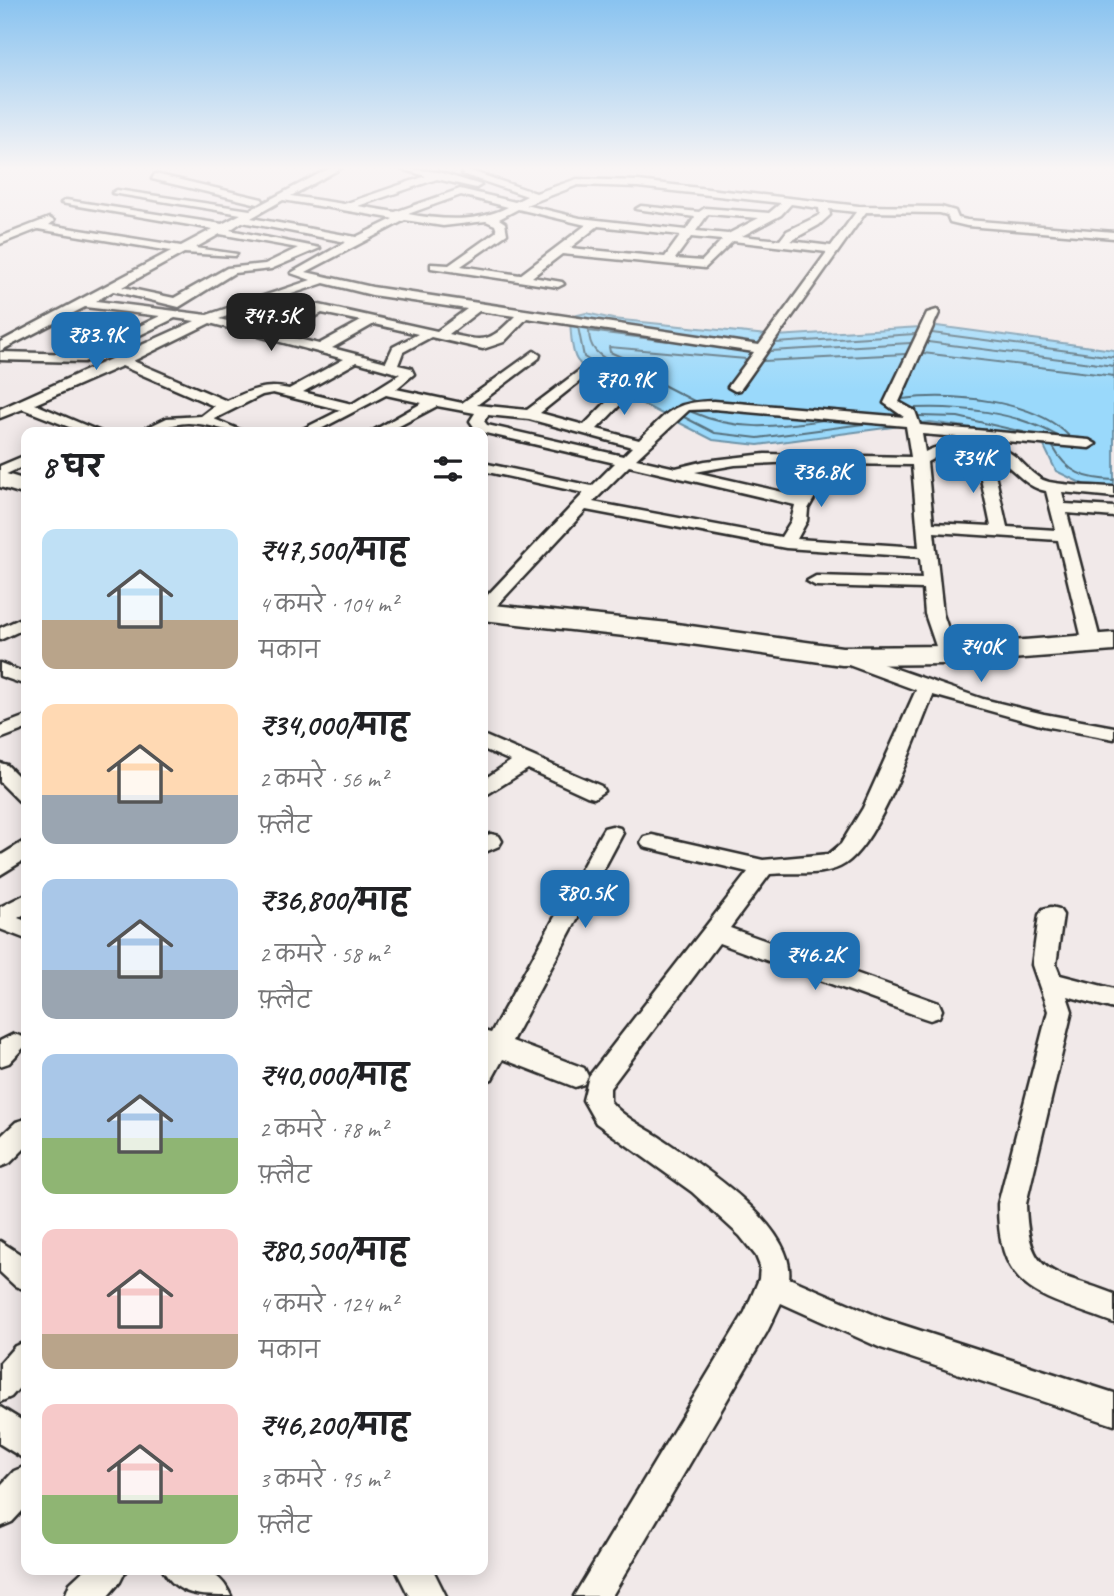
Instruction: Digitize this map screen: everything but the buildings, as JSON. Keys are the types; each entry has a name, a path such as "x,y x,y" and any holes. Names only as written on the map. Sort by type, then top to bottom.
{"main road":[{"path":"0,479 21,486"},
{"path":"488,612 669,632 842,656 948,655 1103,642"}],"street":[{"path":"138,242 231,254"},
{"path":"0,347 198,242"},
{"path":"287,242 338,252"},
{"path":"356,242 298,270 301,275 372,291 761,349"},
{"path":"452,268 488,242"},
{"path":"522,279 570,242"},
{"path":"667,262 681,242"},
{"path":"560,250 622,261 709,264 727,242"},
{"path":"778,242 833,248"},
{"path":"735,387 837,242"},
{"path":"0,356 84,358 175,308 234,268 267,267 309,247"},
{"path":"622,261 634,248"},
{"path":"435,266 558,284"},
{"path":"0,414 121,361 207,319 323,280"},
{"path":"113,288 207,319 402,368 407,374 354,409 315,427"},
{"path":"270,297 432,335 488,345 500,339 525,313"},
{"path":"85,303 223,313"},
{"path":"391,365 398,350 432,335 478,306"},
{"path":"272,335 320,309"},
{"path":"933,313 891,400 893,406 910,414 913,426 937,627 948,655"},
{"path":"321,348 371,321"},
{"path":"0,341 20,336"},
{"path":"465,408 534,355"},
{"path":"293,392 358,357"},
{"path":"121,361 222,402 224,408"},
{"path":"530,415 580,374"},
{"path":"586,432 637,379"},
{"path":"204,421 224,408 264,390 293,392 354,409"},
{"path":"385,391 465,408 530,415 641,445"},
{"path":"388,427 434,402"},
{"path":"22,404 81,427"},
{"path":"488,606 626,459 674,414 694,405 1089,444"},
{"path":"481,427 477,421 484,411"},
{"path":"158,427 183,417 223,427"},
{"path":"488,429 804,502"},
{"path":"675,473 699,465 739,459 918,461 933,456 942,449 982,450 1005,456 1033,481 1053,488 1114,492"},
{"path":"982,450 1000,532"},
{"path":"786,543 799,521 804,502 829,458"},
{"path":"0,472 21,462"},
{"path":"488,468 595,491"},
{"path":"1053,488 1103,642"},
{"path":"582,504 786,543 928,553"},
{"path":"1060,508 1114,512"},
{"path":"925,527 1067,536"},
{"path":"816,581 932,584"},
{"path":"2,633 21,624"},
{"path":"2,633 21,639"},
{"path":"842,656 927,687 1036,720 1114,733"},
{"path":"0,669 21,677"},
{"path":"652,842 763,868 828,863 846,853 874,807 927,687"},
{"path":"0,733 21,724"},
{"path":"488,743 594,791"},
{"path":"488,787 527,760"},
{"path":"0,770 21,791"},
{"path":"575,1076 491,1044 612,833"},
{"path":"0,867 21,852"},
{"path":"592,1596 756,1322 772,1285 775,1266 761,1241 725,1199 605,1115 597,1107 595,1096 598,1084 763,868"},
{"path":"0,919 21,905"},
{"path":"1051,915 1044,965 1060,1011 1012,1204 1010,1232 1015,1254 1025,1270 1042,1282 1114,1310"},
{"path":"0,919 21,928"},
{"path":"715,932 930,1010"},
{"path":"1051,982 1114,999"},
{"path":"0,1154 21,1135"},
{"path":"0,1254 21,1272"},
{"path":"772,1285 881,1333 1114,1409"},
{"path":"0,1386 21,1363"},
{"path":"0,1423 21,1440"},
{"path":"0,1510 21,1488"},
{"path":"83,1596 103,1575"},
{"path":"187,1575 213,1596"},
{"path":"417,1575 428,1596"}],"water":[{"path":"586,313 613,319 776,336 937,326 1114,350 1114,487 1089,487 1056,471 1044,446 987,430 930,422 758,445 713,440 621,393 611,383 582,366 574,352 570,321 574,316"}]}
